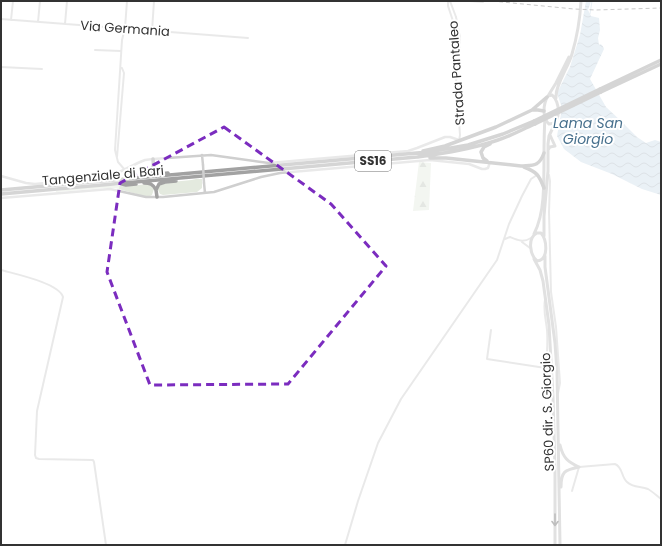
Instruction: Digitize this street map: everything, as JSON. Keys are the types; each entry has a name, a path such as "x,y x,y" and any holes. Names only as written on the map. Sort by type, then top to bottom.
{"highway":[{"name":"SS16","path":"600,91 661,58"},
{"name":"SS16","path":"490,162 483,158 482,155 482,150 486,146 600,91 661,64"},
{"name":"SS16","path":"416,155 459,141 510,121 532,110 548,97"},
{"path":"532,110 544,111"},
{"name":"SS16","path":"416,155 468,145 534,122"},
{"path":"484,136 488,130"},
{"path":"477,134 481,134 488,139"},
{"name":"SS16","path":"416,155 443,154 498,140"},
{"name":"SS16","path":"416,155 521,166 535,165 541,161 544,153"},
{"name":"Tangenziale di Bari","path":"1,194 416,155"},
{"path":"153,159 154,167 150,174 124,177 118,182 126,185 150,183 154,186 157,197"},
{"path":"521,166 538,174 544,188"},
{"path":"154,167 160,173 186,172 196,175"},
{"path":"156,190 157,186 162,182 186,180 196,175"},
{"name":"Tangenziale di Bari","path":"1,190 118,182"}],"main road":[{"path":"544,236 544,216 548,171 548,140 558,116 558,104 556,98 557,86 570,61 578,29 581,1"},
{"path":"555,545 555,470 549,325 543,281 531,248 532,238 541,219 544,188 544,111 546,100 573,48"},
{"path":"548,97 552,95 556,98"},
{"path":"545,118 550,124 555,123"},
{"path":"548,150 550,147 556,146 550,133"},
{"path":"534,234 539,233 544,236"},
{"name":"SP60 dir. S. Giorgio","path":"544,236 547,280 558,372 560,545"},
{"path":"534,259 539,261 545,256"},
{"path":"558,426 560,447 562,452 570,463 579,467"},
{"path":"559,506 561,478 563,474 569,469 579,467"}],"street":[{"path":"11,20 13,1"},
{"path":"38,22 40,1"},
{"path":"65,24 67,1"},
{"path":"125,170 118,162 115,150 121,51 125,28 127,1"},
{"path":"152,30 154,1"},
{"name":"Strada Pantaleo","path":"450,1 448,2 448,6 454,24 456,53 456,78 460,135 459,141"},
{"name":"Strada Pantaleo","path":"450,1 456,17 460,38 460,48 456,53"},
{"path":"470,1 483,2"},
{"name":"Via Germania","path":"1,19 248,38"},
{"path":"95,50 121,51"},
{"path":"1,67 42,69"},
{"path":"1,177 35,184 109,176 145,160 153,159 218,155 269,163 408,151 448,137 459,141"},
{"path":"202,155 206,193"},
{"path":"1,198 110,189 146,198 206,193 222,190 261,177 280,173 416,160 469,164 485,169 488,168 490,162"},
{"path":"548,171 550,181 549,212 551,292 556,327 560,383 558,395"},
{"path":"345,545 378,443 401,399 497,260 513,215 531,179 538,174"},
{"path":"507,231 510,237"},
{"path":"504,239 510,237 521,241 531,248"},
{"path":"521,241 532,238"},
{"path":"545,248 550,248"},
{"path":"1,270 54,286 63,295 37,411 35,455 36,458 39,459 93,460 106,545"},
{"path":"546,297 544,304 547,329 546,369"},
{"path":"491,330 486,359 552,369"},
{"path":"572,491 579,467 615,464 619,467 626,482 635,487 649,490 661,499"}],"highlighted area":[{"path":"224,127 331,204 386,266 288,384 150,385 107,272 120,183"}],"green space":[{"path":"419,162 431,163 429,210 413,211"},
{"path":"202,179 202,188 197,192 163,195 160,194 158,190 158,186 162,184"},
{"path":"148,184 154,189 152,195 150,196 144,196 115,188 56,192 103,186"}],"water":[{"name":"Lama San Giorgio","path":"586,1 591,1 588,10 591,16 599,18 599,45 602,45 604,49 590,79 606,107 637,137 646,143 655,140 661,142 661,195 642,189 612,174 581,162 564,149 557,136 561,105 557,93 570,67 580,35"}],"waterway":[{"path":"590,14 592,1"}],"railway":[{"path":"492,1 596,10 661,8"}]}
